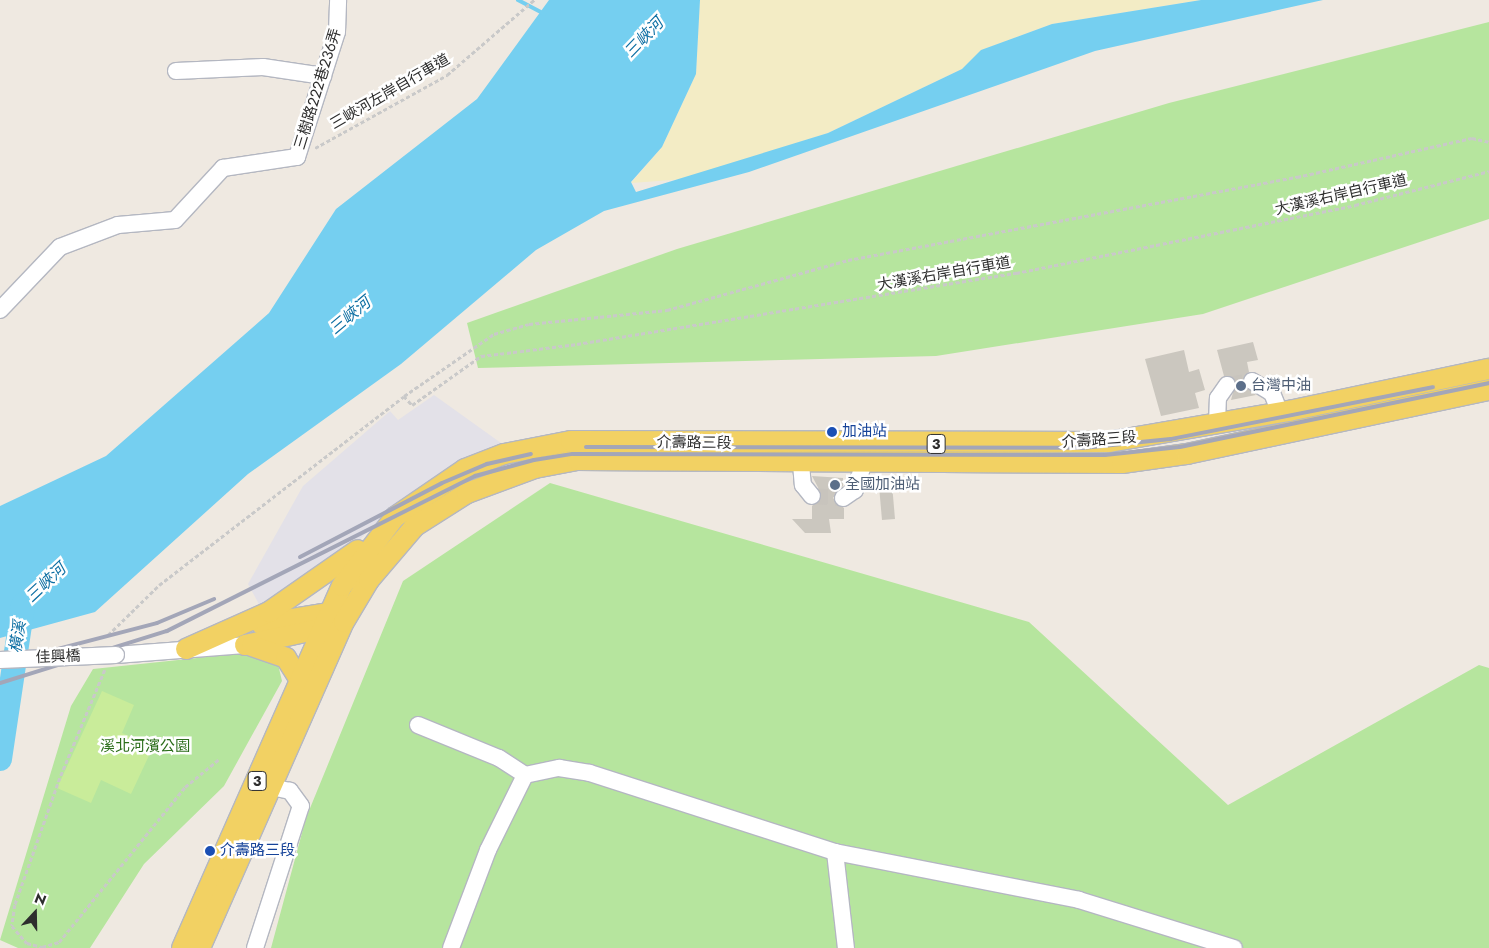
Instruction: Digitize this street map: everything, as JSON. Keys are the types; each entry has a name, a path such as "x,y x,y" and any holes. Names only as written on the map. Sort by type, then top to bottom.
{"main road":[{"name":"介壽路三段","path":"200,948 331,622 362,555 394,517 465,469 504,454 571,441 865,445 1119,441 1280,413 1489,369"},
{"name":"介壽路三段","path":"182,948 265,785 300,680 331,622 416,526 460,497 498,480 577,460 800,464 1122,462 1187,454 1488,392"},
{"path":"186,649 230,631 322,579 394,517"},
{"path":"230,631 290,616 331,622"},
{"path":"245,645 331,622"},
{"path":"245,645 268,648 286,658 300,680"}],"street":[{"name":"三樹路222巷236弄","path":"0,310 60,246 118,225 175,220 223,168 297,157 338,32 338,0"},
{"path":"176,72 263,68 323,76"},
{"path":"1252,381 1272,393 1280,413"},
{"path":"1217,424 1218,398 1227,386"},
{"path":"1119,441 1122,462"},
{"path":"800,464 803,485 812,496"},
{"path":"843,498 854,490 864,464"},
{"name":"佳興橋","path":"0,660 245,645"},
{"path":"418,726 499,758 525,775 559,768 590,773 835,852 1079,900 1234,948"},
{"path":"451,948 488,850 525,775"},
{"path":"256,948 301,806 290,791 265,785"},
{"path":"835,852 846,948"}],"path":[{"name":"三峽河左岸自行車道","path":"297,157 447,75 534,0"},
{"path":"108,636 159,585 404,396 494,334 529,324 667,310 848,260 1297,177 1472,138 1489,142"},
{"name":"大漢溪右岸自行車道","path":"404,396 412,405 481,356 502,350 578,344 1016,273 1355,205 1489,171"},
{"path":"106,670 60,778 15,906 12,926 27,943 42,948 59,942 185,787 218,760"}],"shaded area":[{"path":"434,395 501,443 468,456 407,495 358,541 261,608 248,584 303,486 390,411 398,420"}],"green space":[{"path":"1489,22 1489,219 1203,314 936,356 478,368 467,323 677,249 1169,103"},
{"path":"550,483 1029,622 1228,805 1479,665 1489,668 1489,948 271,948 306,818 403,581"},
{"name":"溪北河濱公園","path":"254,652 277,660 282,681 224,786 144,864 90,948 18,948 0,940 71,706 93,669"},
{"path":"102,691 134,705 122,733 153,747 131,794 101,780 91,803 57,788"}],"sand":[{"path":"700,0 1201,0 1052,24 982,50 962,69 828,133 686,179 631,183 662,147 696,74"}],"water":[{"name":"三峽河","path":"549,0 700,0 696,74 662,147 631,182 636,192 828,133 962,69 981,50 1052,24 1201,0 1323,0 1095,51 749,172 604,211 536,250 401,364 248,474 95,612 0,638 0,506 106,456 269,313 336,209 477,99"}],"building":[{"path":"1253,342 1258,360 1247,362 1249,372 1242,381 1256,395 1231,400 1236,381 1224,376 1217,350"},
{"path":"1184,350 1189,372 1199,369 1205,390 1195,393 1199,408 1161,416 1145,359"},
{"path":"812,476 843,478 843,486 833,498 844,508 844,519 829,519 831,533 805,533 792,519 812,519 812,506 822,495"},
{"path":"892,484 895,519 882,520 879,486"}],"waterway":[{"path":"518,0 544,14"},
{"name":"橫溪","path":"0,759 23,605"}],"tunnel":[{"path":"1227,385 1252,381"},
{"path":"812,496 843,498"}],"railway":[{"path":"0,683 167,631 475,476 534,460 573,454 1105,455 1180,447 1489,383"},
{"path":"586,447 1082,448 1171,439 1433,387"},
{"path":"300,557 442,483 487,464 531,454"},
{"path":"0,664 157,623 214,599"}],"place":[{"name":"台灣中油","path":"1241,386"},
{"name":"加油站","path":"832,432"},
{"name":"全國加油站","path":"835,485"},
{"name":"介壽路三段","path":"210,851"}]}
